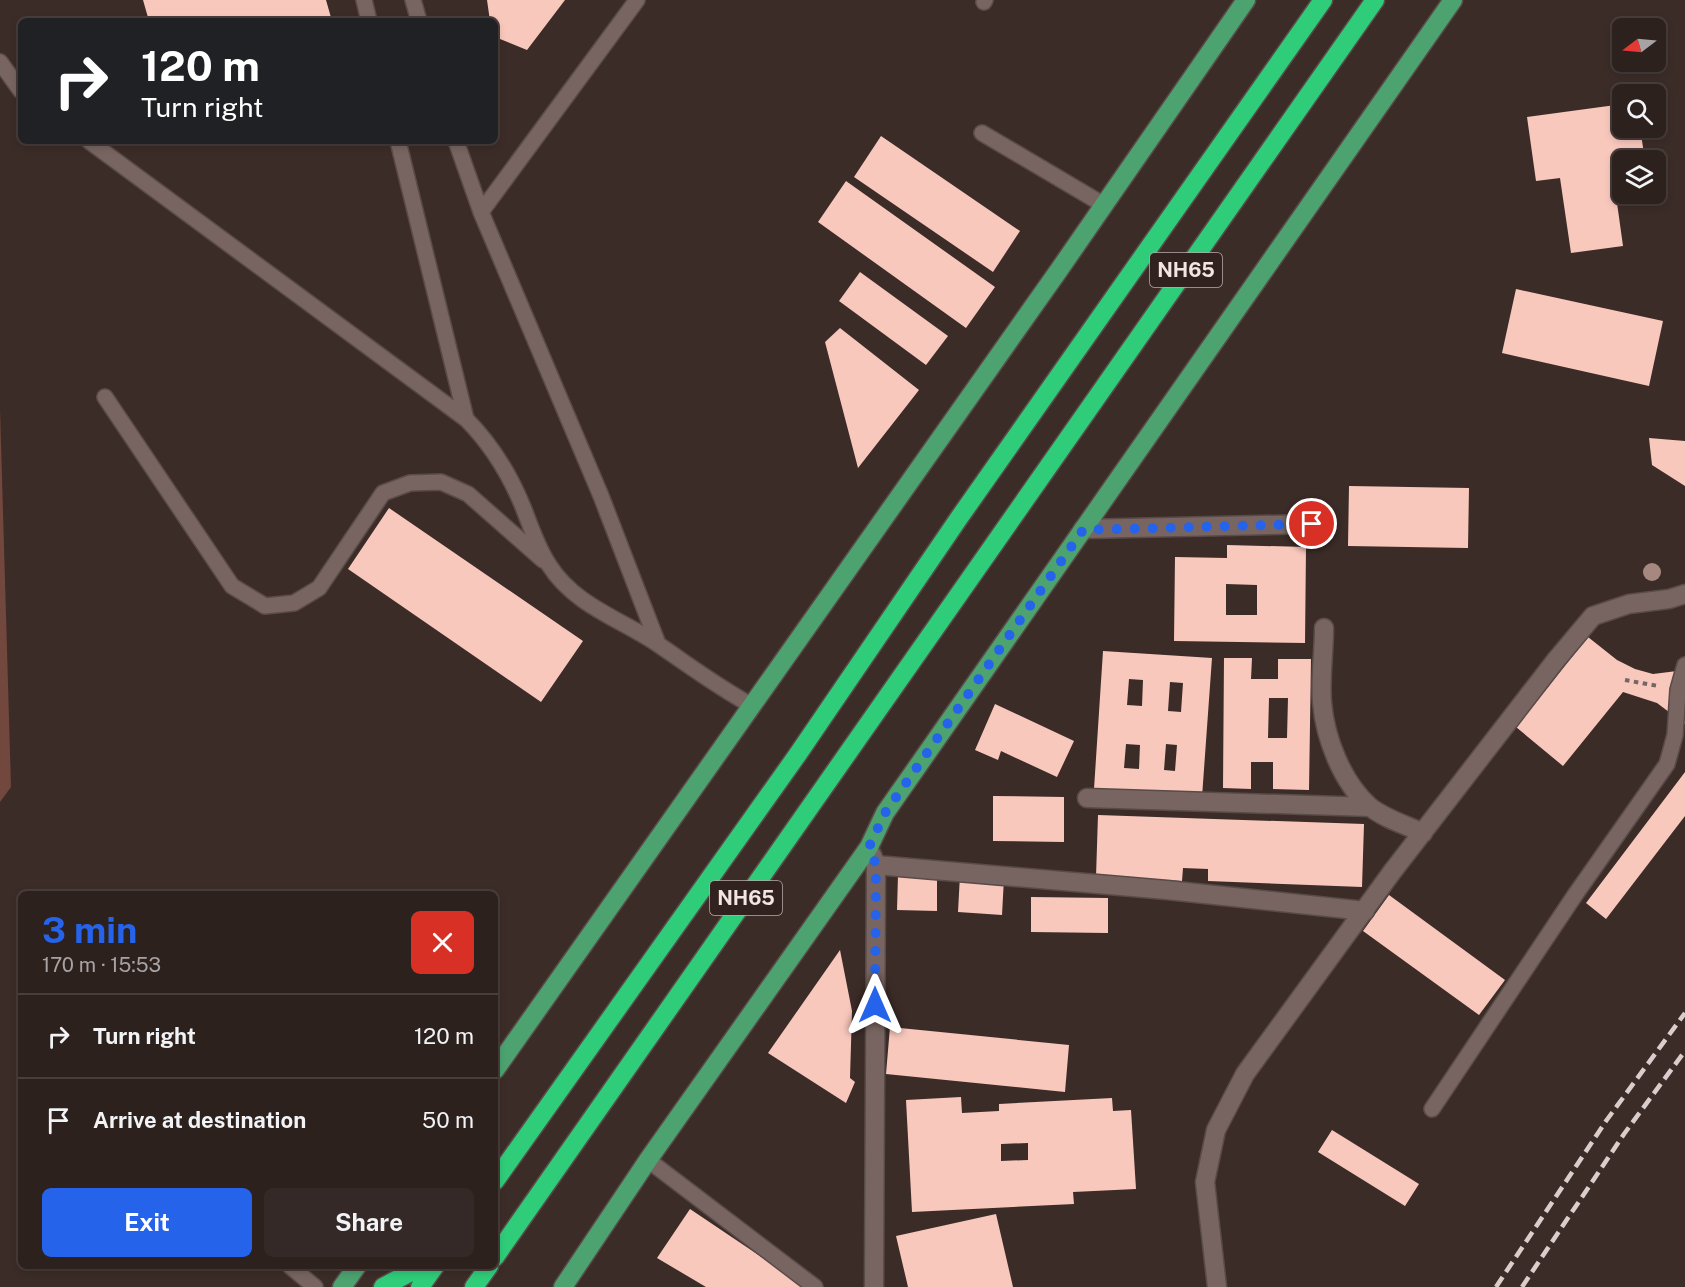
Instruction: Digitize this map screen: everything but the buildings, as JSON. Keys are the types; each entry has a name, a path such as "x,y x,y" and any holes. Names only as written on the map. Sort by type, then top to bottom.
{"highway":[{"name":"NH65","path":"498,1177 784,774 959,518 1323,0"},
{"name":"NH65","path":"498,1253 1375,0"},
{"path":"382,1287 416,1269"},
{"path":"420,1287 433,1269"},
{"path":"474,1287 487,1269"}],"main road":[{"path":"498,1066 1246,0"},
{"path":"563,1287 648,1160 869,847 885,813 1453,0"},
{"path":"342,1287 355,1269"}],"street":[{"path":"1083,530 1312,524"},
{"path":"1218,1287 1206,1182 1216,1130 1245,1074 1423,833 1556,660 1593,616 1629,604 1669,599 1685,594"},
{"path":"1324,628 1322,701 1326,728 1336,756 1353,788 1370,807 1423,833"},
{"path":"1087,798 1370,807"},
{"path":"869,847 876,865 874,1287"},
{"path":"876,865 1167,890 1365,911"}],"lane":[{"path":"364,0 368,18"},
{"path":"413,0 418,18"},
{"path":"481,212 637,0"},
{"path":"0,62 18,87"},
{"path":"982,133 1104,205"},
{"path":"93,144 466,419 487,440 505,468 549,566"},
{"path":"399,144 466,419"},
{"path":"457,144 481,212 601,496 658,644"},
{"path":"105,397 232,586 265,606 294,603 319,588 383,493 410,483 441,482 468,494 549,566 569,590 589,605 658,644 719,687 751,705"},
{"path":"1432,1109 1575,895 1667,764 1675,735 1678,690 1685,664"},
{"path":"648,1160 815,1287"},
{"path":"294,1269 315,1287"}],"shaded area":[{"path":"0,409 11,787 0,802"}],"railway":[{"path":"1496,1287 1606,1121 1685,1013"},
{"path":"1522,1287 1624,1134 1685,1051"}],"route":[{"path":"875,1005 876,865 869,847 885,813 1083,530 1277,527 1312,524"}]}
